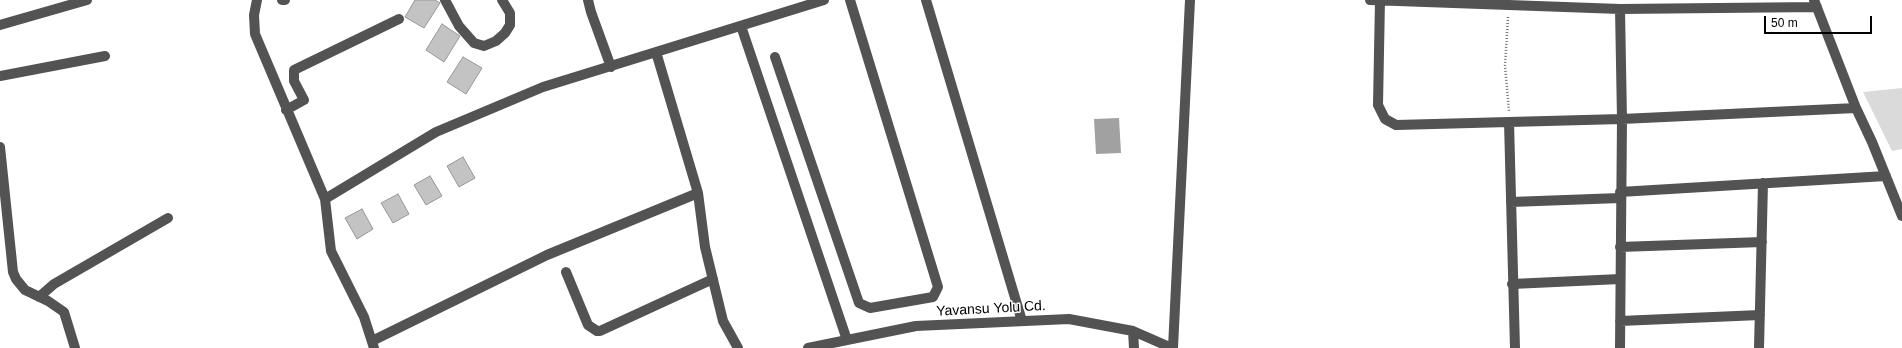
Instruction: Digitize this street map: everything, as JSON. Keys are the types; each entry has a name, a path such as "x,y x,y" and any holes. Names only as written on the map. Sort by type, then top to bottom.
{"street":[{"path":"0,25 87,0"},
{"path":"257,0 254,15 255,34 325,199 331,250 364,317 373,345 547,254 698,193"},
{"path":"445,0 458,26 474,43 484,46 496,41 505,33 510,25 510,13 502,0"},
{"path":"588,0 611,66"},
{"path":"325,199 436,132 543,87 824,0"},
{"path":"775,57 858,303 870,308 933,296 938,287 850,0"},
{"path":"926,0 1022,321"},
{"path":"1172,348 1190,0"},
{"path":"1370,0 1620,9 1816,4 1856,108 1872,142 1902,216"},
{"path":"1380,0 1378,105 1385,119 1396,125 1622,119 1856,108"},
{"path":"1620,9 1622,119 1620,195 1620,348"},
{"path":"286,110 304,100 294,81 294,70 400,19"},
{"path":"741,26 847,340"},
{"path":"656,52 698,193 705,248 723,321 738,348"},
{"path":"0,76 105,56"},
{"path":"1509,122 1512,284 1515,348"},
{"path":"0,147 13,272 16,279 25,290 64,312 75,348"},
{"path":"1511,202 1886,176"},
{"path":"1759,348 1764,184"},
{"path":"39,298 54,284 168,218"},
{"path":"1620,247 1762,242"},
{"path":"566,272 588,325 597,331 600,331 713,278"},
{"path":"1512,284 1620,279"},
{"path":"1620,321 1760,315"},
{"name":"Yavansu Yolu Cd.","path":"808,348 916,326 1068,319 1133,331 1172,348"},
{"path":"1133,331 1134,348"}],"path":[{"path":"1509,5 1505,65 1509,122"}],"shaded area":[{"path":"1902,88 1902,149 1892,151 1863,92"},
{"path":"1119,118 1121,153 1096,154 1094,119"}],"building":[{"path":"415,0 435,0 440,3 424,28 405,17"},
{"path":"442,24 460,36 444,62 426,50"},
{"path":"463,57 482,68 466,94 447,82"},
{"path":"463,157 475,178 459,187 447,166"},
{"path":"430,176 442,196 426,205 414,185"},
{"path":"398,194 409,214 393,223 381,203"},
{"path":"362,209 373,229 357,239 345,218"}]}
